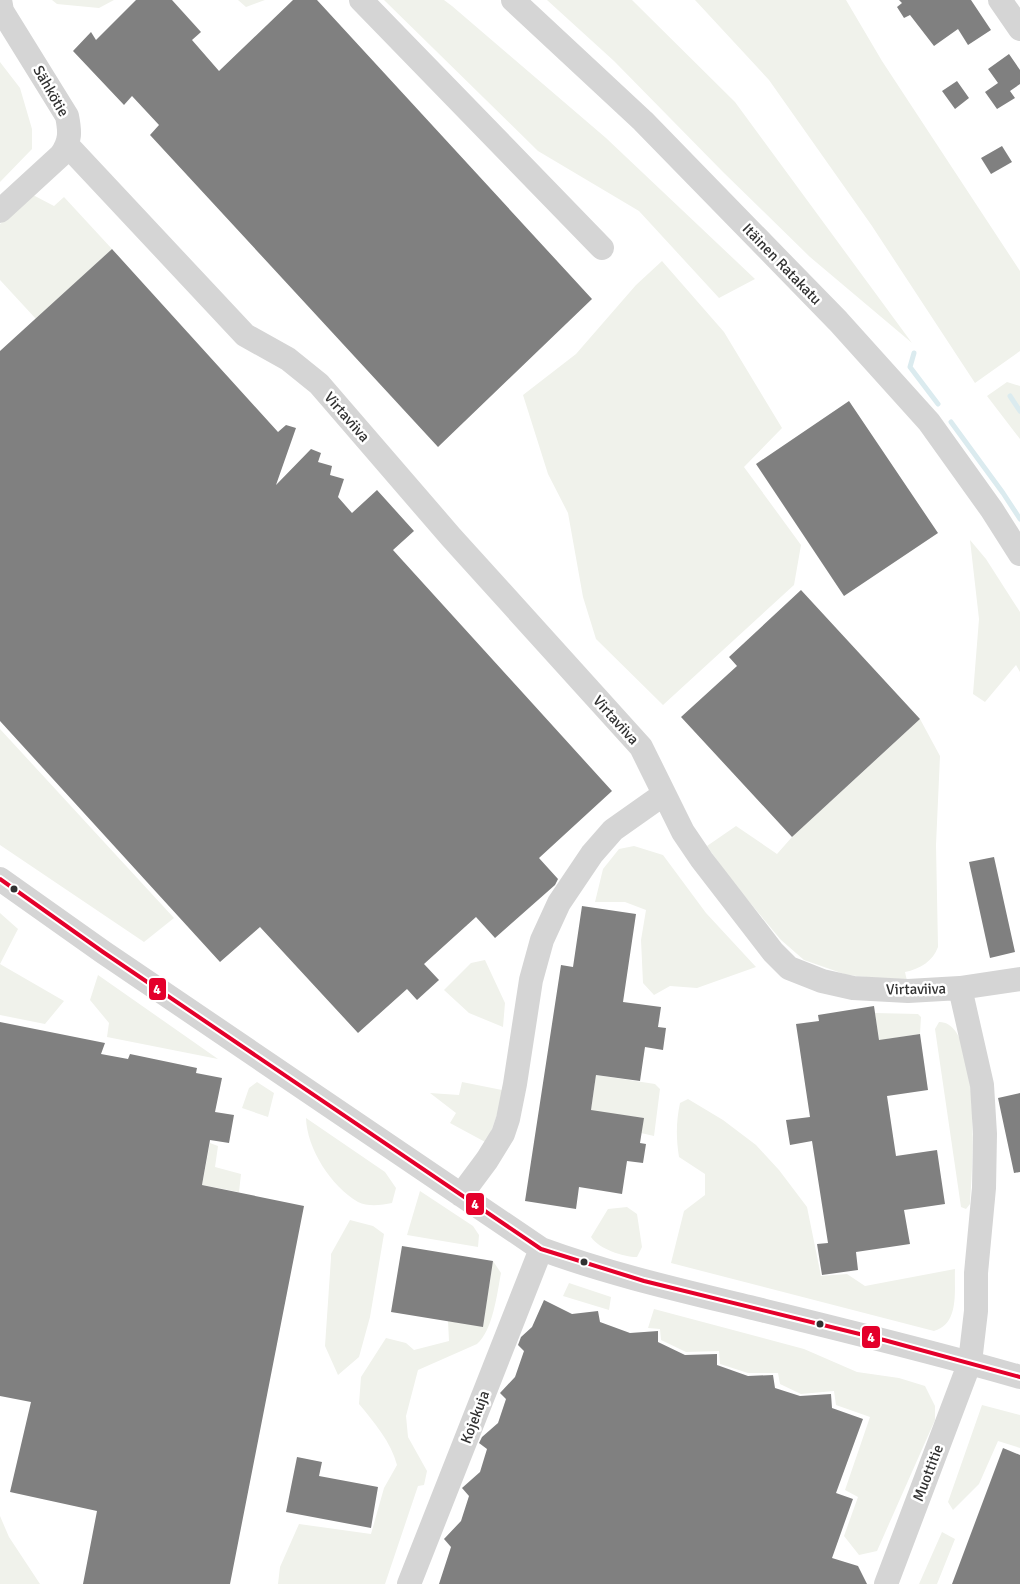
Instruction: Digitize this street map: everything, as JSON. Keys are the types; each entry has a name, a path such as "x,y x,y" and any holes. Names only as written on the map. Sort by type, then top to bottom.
{"street":[{"path":"361,0 602,248"},
{"name":"Itäinen Ratakatu","path":"513,0 643,121 838,321 929,422 992,510 1020,554"},
{"path":"1000,0 1020,29"},
{"name":"Sähkötie","path":"1,6 67,116 70,134 68,146"},
{"path":"0,211 61,155 68,146"},
{"name":"Virtaviiva","path":"68,146 244,335 288,359 319,384 451,538 641,747 683,832 702,860 773,952 789,968 822,981 853,988 908,991 960,988 982,1086 985,1134 984,1188 976,1273 976,1311 970,1362"},
{"path":"461,1195 487,1160 503,1134 512,1098 531,980 542,940 559,903 592,854 613,830 664,794"},
{"path":"0,879 95,946 541,1249 580,1264 1020,1376"},
{"path":"960,988 1020,979"},
{"name":"Kojekuja","path":"409,1584 541,1249"},
{"name":"Muottitie","path":"886,1584 970,1362"}],"shaded area":[{"path":"52,0 114,0 99,8 57,4"},
{"path":"238,0 265,0 246,7"},
{"path":"384,0 444,0 452,6 606,138 755,279 719,298 639,211 538,151"},
{"path":"547,0 632,0 735,102 912,343 810,257 614,61"},
{"path":"695,0 846,0 882,61 1020,271 1020,351 975,383 872,226 769,80"},
{"path":"0,62 20,88 32,129 32,149 0,182"},
{"path":"33,195 54,206 64,197 112,249 36,319 0,280 0,224"},
{"path":"662,261 724,332 782,428 744,467 801,545 794,585 663,705 596,639 583,597 568,513 548,474 523,395 576,354 636,285"},
{"path":"1007,382 1020,386 1020,439 987,396"},
{"path":"970,540 986,559 1020,612 1020,672 1016,665 985,702 973,694 979,619"},
{"path":"920,719 940,756 936,845 938,947 936,952 925,964 905,972 907,981 847,975 804,960 781,940 731,880 707,846 736,826 777,854 792,837"},
{"path":"0,729 174,918 144,942 0,845"},
{"path":"634,846 663,855 706,913 756,967 697,988 670,986 654,995 643,983 641,940 646,910 625,902 595,902 603,869 619,849"},
{"path":"0,913 18,929 0,964"},
{"path":"485,960 505,1003 503,1027 469,1013 444,990 471,963"},
{"path":"0,964 64,1001 45,1024 0,1015"},
{"path":"98,975 218,1059 107,1037 109,1023 90,1000"},
{"path":"875,1013 918,1014 921,1017 920,1034 887,1039 881,1053"},
{"path":"939,1022 953,1028 963,1046 969,1071 973,1133 970,1204 966,1209 961,1207 935,1029"},
{"path":"596,1075 655,1084 660,1089 654,1136 641,1133 643,1118 613,1114 590,1115"},
{"path":"257,1082 274,1093 268,1117 242,1108 249,1088"},
{"path":"462,1082 502,1090 501,1103 487,1143 450,1123 456,1113 430,1093 459,1095"},
{"path":"688,1099 723,1120 756,1145 779,1170 807,1207 821,1276 847,1274 865,1286 955,1269 954,1305 948,1321 934,1331 671,1263 684,1211 705,1195 705,1174 679,1157 677,1130 680,1103"},
{"path":"306,1118 385,1172 396,1188 392,1203 366,1205 348,1195 322,1166 307,1130"},
{"path":"210,1143 218,1146 215,1167 241,1174 239,1192 202,1185"},
{"path":"420,1191 473,1226 479,1235 478,1247 407,1235"},
{"path":"627,1207 637,1214 642,1247 637,1257 612,1252 591,1237 608,1209"},
{"path":"350,1220 373,1226 384,1234 370,1317 359,1357 338,1375 325,1346 331,1254"},
{"path":"493,1261 501,1273 494,1311 482,1338 477,1344 418,1370 406,1416 408,1437 427,1471 424,1485 418,1486 385,1584 278,1584 280,1567 299,1524 371,1534 384,1488 397,1465 391,1448 359,1404 361,1377 386,1338 406,1343 414,1350 449,1341 448,1321 483,1326"},
{"path":"569,1283 611,1297 609,1310 563,1296"},
{"path":"654,1309 804,1349 857,1372 899,1378 925,1386 935,1406 935,1420 877,1551 859,1555 844,1536 858,1497 845,1490 870,1417 836,1405 834,1391 801,1394 780,1384 778,1373 748,1373 720,1364 719,1351 686,1352 661,1340 660,1329 648,1328"},
{"path":"982,1405 1020,1415 1020,1448 998,1441 979,1484 953,1510 948,1502"},
{"path":"0,1516 9,1537 40,1584 0,1584"},
{"path":"942,1532 955,1539 937,1584 919,1584"}],"building":[{"path":"136,0 172,0 201,32 192,40 219,71 293,0 317,0 592,299 438,447 150,135 159,125 132,96 124,105 73,51 91,32 96,40"},
{"path":"899,0 971,0 991,30 968,45 958,29 934,46 910,15 904,18 897,7 902,3"},
{"path":"1009,54 1020,70 1020,84 1010,91 1015,98 997,109 985,92 998,83 988,69"},
{"path":"957,81 969,98 955,109 942,91"},
{"path":"1002,146 1012,162 991,174 981,158"},
{"path":"112,249 278,432 286,425 296,428 276,485 311,449 321,453 318,462 332,466 330,475 344,479 338,497 352,513 377,490 414,531 393,550 612,791 539,858 558,879 555,885 495,938 476,917 424,964 439,980 417,1000 407,989 358,1033 260,927 220,962 0,721 0,351"},
{"path":"849,401 938,533 844,596 756,464"},
{"path":"801,590 920,719 792,837 681,717 737,666 729,657"},
{"path":"994,857 1015,952 990,958 969,862"},
{"path":"582,906 636,914 623,1002 661,1007 658,1027 666,1028 663,1050 645,1047 640,1081 596,1075 591,1110 644,1118 640,1143 646,1144 643,1163 627,1161 622,1194 579,1187 576,1209 525,1201 561,965 573,967"},
{"path":"874,1006 879,1040 920,1034 928,1090 887,1096 896,1156 937,1150 945,1204 904,1210 910,1244 856,1252 858,1270 822,1275 817,1244 828,1243 812,1141 790,1145 786,1120 810,1117 796,1024 819,1021 818,1015"},
{"path":"0,1022 105,1043 101,1054 128,1059 130,1054 197,1068 196,1073 222,1078 215,1112 234,1115 229,1143 210,1140 202,1185 304,1206 230,1584 83,1584 97,1511 10,1492 31,1402 0,1396"},
{"path":"1020,1093 1020,1172 1014,1173 998,1098"},
{"path":"402,1246 493,1261 483,1327 391,1312"},
{"path":"544,1300 572,1314 598,1311 600,1322 630,1333 658,1331 658,1342 685,1355 717,1354 717,1365 748,1376 773,1375 775,1388 800,1396 831,1394 832,1408 863,1419 836,1493 853,1499 832,1558 858,1566 867,1584 439,1584 451,1547 444,1539 461,1521 469,1496 462,1488 480,1472 487,1449 479,1443 482,1437 498,1423 506,1399 500,1393 515,1377 524,1351 518,1345 521,1337 532,1327"},
{"path":"1003,1448 1020,1455 1020,1584 952,1584"},
{"path":"297,1457 322,1462 319,1476 378,1487 371,1528 286,1512"}],"waterway":[{"path":"914,353 910,367 938,404"},
{"path":"1010,396 1020,411"},
{"path":"951,422 1020,519"}],"transit line":[{"name":"4","path":"0,879 103,952 541,1249 644,1281 884,1340 1020,1377"}]}
